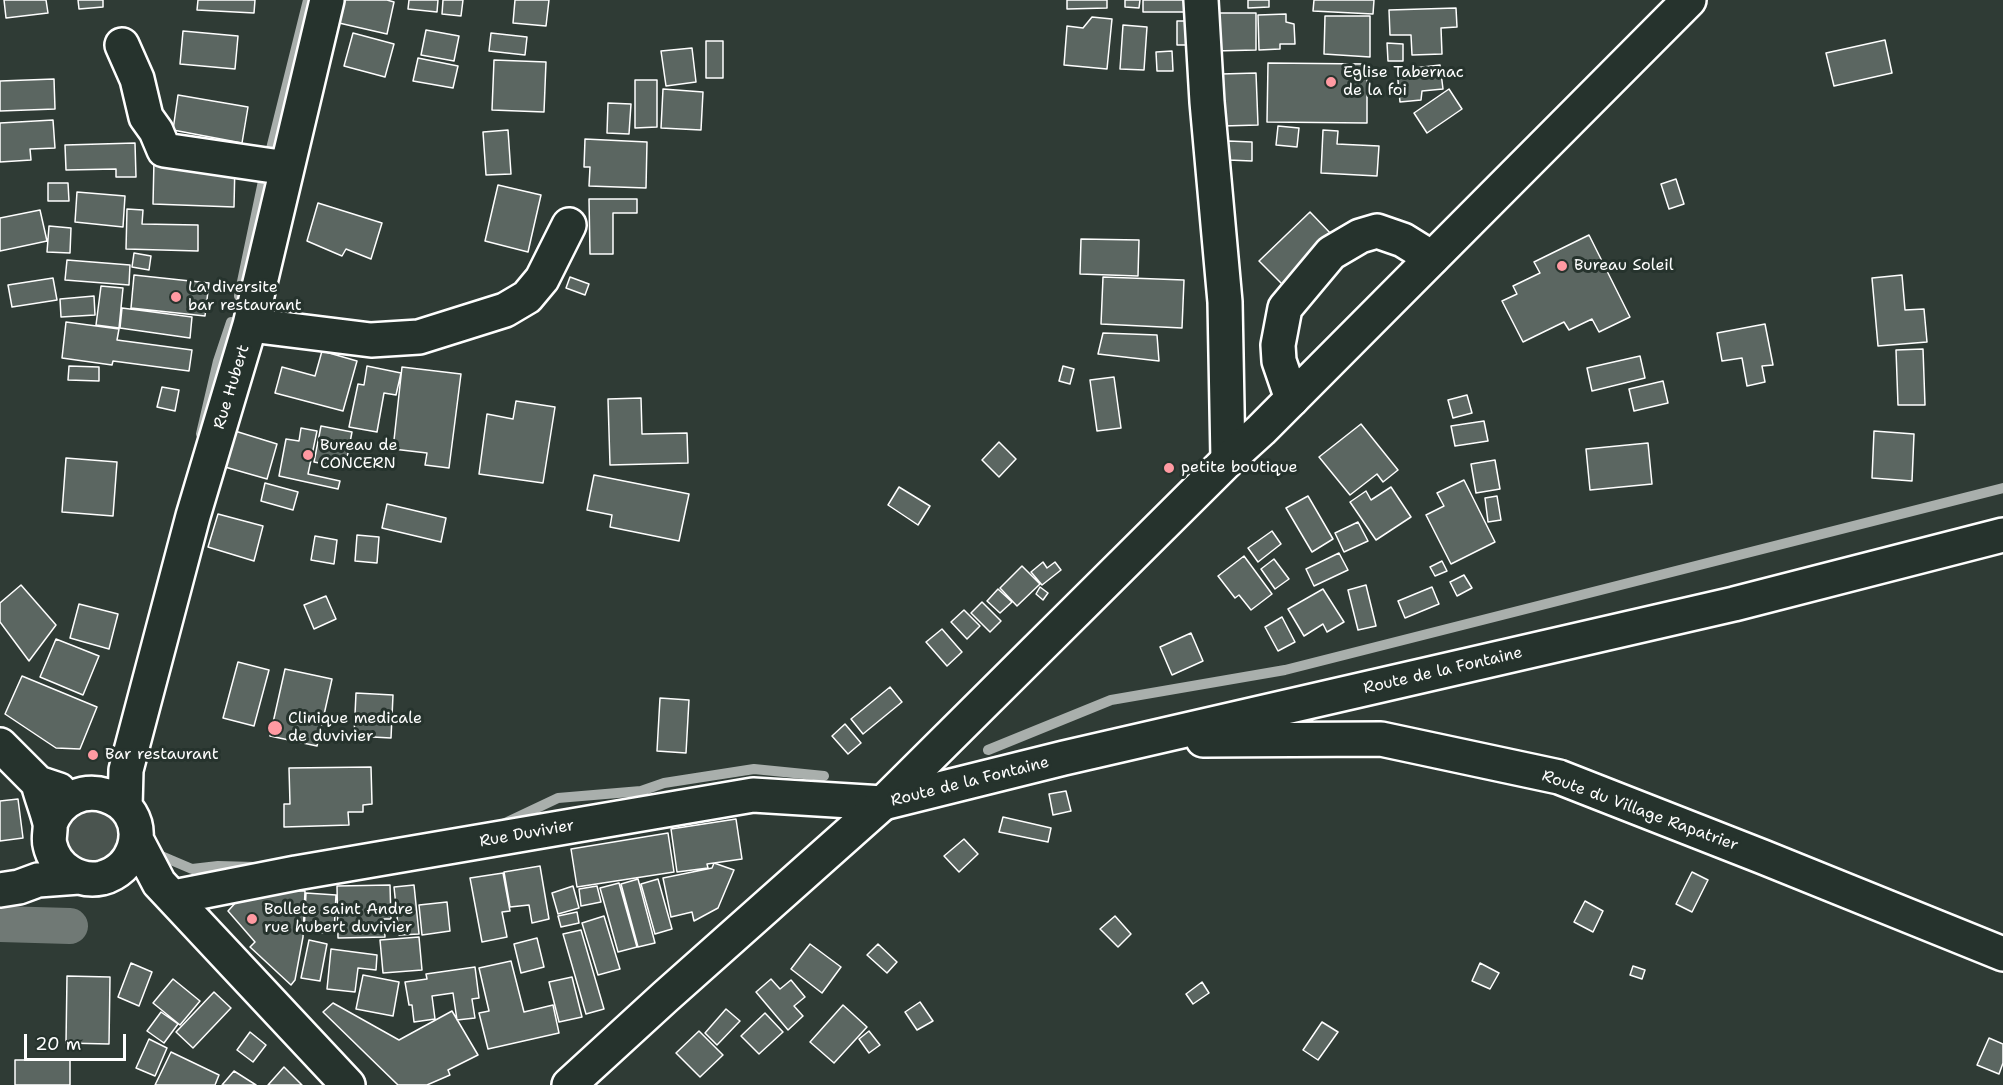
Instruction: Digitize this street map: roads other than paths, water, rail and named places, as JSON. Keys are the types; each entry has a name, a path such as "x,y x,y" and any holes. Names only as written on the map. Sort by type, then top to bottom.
{"street":[{"name":"Rue Hubert","path":"125,807 126,771 135,735 193,516 250,325 327,0"},
{"path":"1201,0 1207,102 1225,302 1228,460"},
{"path":"569,1085 883,803 1292,399 1689,0"},
{"path":"122,45 137,79 146,117 156,131 164,150 287,168"},
{"path":"250,325 371,340 419,338 505,310 527,297 542,279 569,225"},
{"path":"1292,399 1279,361 1278,345 1285,308 1331,253 1360,236 1377,231 1403,240 1432,258"},
{"name":"Route de la Fontaine","path":"883,803 1153,738 1734,604 2003,535"},
{"path":"135,735 146,814 166,890"},
{"name":"Route du Village Rapatrier","path":"1153,738 1382,739 1559,777 2003,954"},
{"path":"0,745 38,783 80,795 107,795 125,807 135,828 136,839 129,859 123,867 92,877 63,868 57,861 38,783"},
{"path":"38,880 60,807 126,771"},
{"name":"Rue Duvivier","path":"0,890 19,887 38,880 92,877 166,890 296,873 753,795 883,803"},
{"path":"136,839 166,890 348,1085"}],"waterway":[{"path":"239,296 263,181 308,0"},
{"path":"201,434 218,361 231,322"},
{"path":"988,750 1111,700 1285,670 2003,488"},
{"path":"503,824 558,798 641,791 664,783 754,769 824,776"},
{"path":"152,852 192,869 218,866 255,867"},
{"path":"0,924 70,926"}],"place":[{"name":"Eglise Tabernac de la foi","path":"1331,82"},
{"name":"Bureau Soleil","path":"1562,266"},
{"name":"La diversite bar restaurant","path":"176,297"},
{"name":"Bureau de CONCERN","path":"308,455"},
{"name":"petite boutique","path":"1169,468"},
{"name":"Clinique medicale de duvivier","path":"275,728"},
{"name":"Bar restaurant","path":"93,755"},
{"name":"Bollete saint Andre rue hubert duvivier","path":"252,919"}]}
